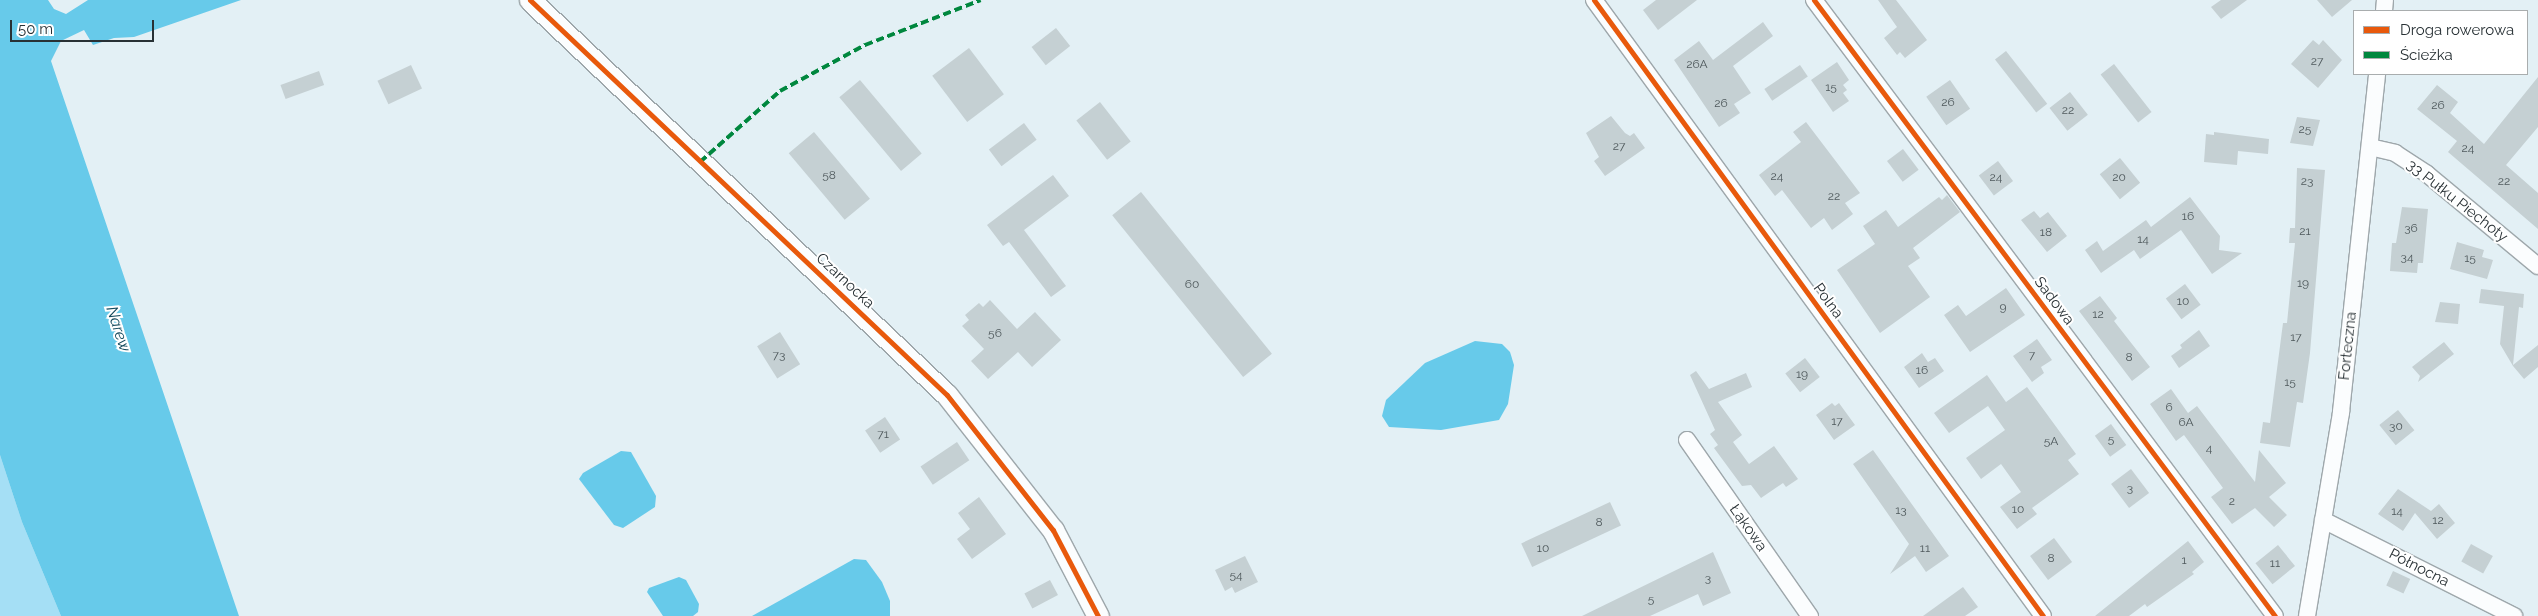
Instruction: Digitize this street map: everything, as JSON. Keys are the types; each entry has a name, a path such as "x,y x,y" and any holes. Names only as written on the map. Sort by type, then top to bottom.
{"street":[{"name":"Czarnocka","path":"530,0 947,395 1053,530 1098,616"},
{"name":"Polna","path":"1594,0 2043,616"},
{"name":"Sadowa","path":"1814,0 2275,616"},
{"name":"Forteczna","path":"2307,616 2341,412 2378,75"},
{"name":"33 Pułku Piechoty","path":"2370,147 2395,153 2427,174 2538,266"},
{"name":"Łąkowa","path":"1687,440 1810,616"},
{"name":"Północna","path":"2323,520 2514,616"}],"shaded area":[{"path":"0,455 22,522 61,616 0,616"}],"water":[{"name":"Narew","path":"0,0 48,0 54,9 66,14 88,0 241,0 134,37 114,38 93,45 84,30 61,41 51,61 239,616 61,616 22,522 0,455"},
{"path":"1475,341 1502,344 1510,352 1514,365 1508,404 1499,420 1441,430 1389,427 1382,416 1386,400 1425,363"},
{"path":"621,451 631,452 656,496 655,507 623,528 614,525 579,479 583,473"},
{"path":"854,559 866,560 882,582 890,601 890,616 752,616"},
{"path":"679,577 686,580 699,604 698,612 693,616 663,616 647,592 649,588"}],"building":[{"path":"1656,0 1697,0 1658,30 1643,10"},
{"path":"1878,0 1896,0 1927,40 1905,58 1900,52 1897,55 1884,38 1897,27"},
{"path":"2221,0 2247,0 2221,19 2211,7"},
{"path":"2317,0 2352,0 2332,17"},
{"path":"1763,22 1773,36 1733,66 1751,93 1734,104 1740,113 1719,127 1674,60 1699,41 1713,60"},
{"path":"1056,28 1070,46 1046,65 1032,47"},
{"path":"2313,40 2319,45 2323,40 2342,60 2318,88 2291,64"},
{"path":"969,48 1004,94 967,122 932,76"},
{"path":"2006,51 2047,104 2036,112 1995,60"},
{"path":"1837,62 1849,80 1843,85 1847,90 1843,93 1849,101 1833,112 1811,80"},
{"path":"2114,64 2152,112 2138,123 2101,74"},
{"path":"411,65 422,89 388,104 377,81"},
{"path":"1800,65 1808,77 1772,101 1764,89"},
{"path":"319,71 324,85 286,99 280,85"},
{"path":"2538,77 2538,127 2506,165 2538,193 2538,229 2448,152 2457,141 2417,109 2437,85 2458,102 2450,113 2484,144"},
{"path":"860,80 922,154 901,171 839,97"},
{"path":"1950,80 1970,109 1946,125 1926,97"},
{"path":"2070,92 2088,115 2067,131 2050,108"},
{"path":"1100,102 1131,141 1107,160 1076,120"},
{"path":"1611,116 1625,133 1630,136 1634,133 1645,148 1605,176 1594,161 1599,157 1586,133"},
{"path":"2297,117 2320,120 2313,146 2290,143"},
{"path":"1806,122 1860,193 1845,203 1853,214 1832,230 1824,218 1811,228 1782,190 1775,196 1759,175 1801,142 1793,132"},
{"path":"1024,123 1037,140 1001,166 989,149"},
{"path":"814,132 870,199 845,220 789,153"},
{"path":"2214,132 2269,139 2268,154 2238,151 2237,165 2204,162 2206,134 2214,135"},
{"path":"1903,149 1919,170 1903,182 1887,161"},
{"path":"2120,158 2140,183 2120,199 2100,174"},
{"path":"1998,161 2013,181 1994,195 1979,175"},
{"path":"2297,168 2325,170 2310,353 2303,403 2297,402 2290,447 2260,443 2263,422 2270,423 2283,323 2287,323 2295,243 2289,243 2290,228 2295,228"},
{"path":"1053,175 1069,196 1024,230 1066,286 1051,297 1009,242 1003,246 987,225"},
{"path":"1141,192 1272,354 1243,377 1112,215"},
{"path":"1947,195 1960,212 1913,248 1920,258 1908,266 1930,297 1880,333 1837,270 1875,244 1863,226 1886,210 1898,227 1939,197 1942,200"},
{"path":"2190,197 2220,236 2219,250 2242,253 2212,274 2181,230 2140,259 2134,250 2101,273 2085,250 2097,241 2103,251 2146,220 2151,227"},
{"path":"2402,207 2428,209 2423,263 2418,263 2417,273 2390,271 2392,243 2396,243"},
{"path":"2034,211 2040,218 2048,212 2067,236 2047,252 2021,220"},
{"path":"2457,242 2484,250 2482,257 2493,260 2487,279 2450,269"},
{"path":"2185,284 2201,305 2181,319 2166,298"},
{"path":"2006,288 2025,315 1970,352 1944,315 1958,305 1966,316"},
{"path":"2481,289 2524,294 2523,308 2519,307 2513,365 2538,345 2538,367 2524,379 2513,366 2500,344 2504,306 2479,303"},
{"path":"2100,296 2117,318 2114,321 2150,367 2132,381 2079,311"},
{"path":"990,300 1017,329 1035,312 1061,340 1032,367 1018,352 988,379 971,361 984,349 962,326 969,320 965,315 979,303 983,307"},
{"path":"2440,302 2460,304 2458,324 2435,322"},
{"path":"2199,330 2210,346 2179,368 2171,356 2182,348 2180,345"},
{"path":"780,332 800,364 777,379 757,346"},
{"path":"2037,339 2052,360 2041,367 2044,373 2032,382 2013,356"},
{"path":"2444,342 2454,354 2418,382 2420,376 2412,367"},
{"path":"1922,353 1928,362 1935,358 1944,371 1919,388 1904,367"},
{"path":"1805,358 1820,377 1800,392 1785,373"},
{"path":"1696,371 1709,389 1746,373 1752,387 1718,402 1742,435 1733,442 1749,464 1774,446 1798,479 1786,487 1783,483 1761,498 1751,485 1742,486 1714,448 1718,445 1710,434 1715,430 1690,375"},
{"path":"1987,375 2006,402 2027,387 2076,454 2068,460 2079,474 2032,508 2037,514 2017,529 2000,507 2021,492 2001,464 1981,479 1966,458 2005,430 1988,406 1949,433 1934,413"},
{"path":"2171,389 2188,413 2197,406 2255,482 2259,450 2286,483 2269,497 2287,515 2274,527 2255,508 2232,524 2211,497 2223,488 2184,435 2176,441 2150,404"},
{"path":"1832,403 1835,406 1839,403 1855,425 1834,440 1816,415"},
{"path":"2398,410 2414,430 2396,445 2379,425"},
{"path":"885,417 900,439 880,453 865,430"},
{"path":"2111,424 2126,445 2110,457 2095,436"},
{"path":"957,442 969,460 933,485 921,467"},
{"path":"1873,450 1949,556 1926,572 1915,556 1890,574 1909,544 1853,464"},
{"path":"2131,469 2149,493 2129,508 2111,484"},
{"path":"2398,489 2431,511 2439,504 2455,523 2437,539 2415,513 2403,531 2378,514"},
{"path":"979,497 1006,534 972,559 957,539 970,529 958,513"},
{"path":"1610,502 1621,526 1532,567 1521,543"},
{"path":"2054,538 2072,562 2048,580 2030,556"},
{"path":"2188,541 2204,562 2192,572 2194,574 2147,607 2145,604 2129,616 2095,616"},
{"path":"2471,544 2493,556 2483,574 2461,561"},
{"path":"2278,545 2295,566 2272,584 2255,563"},
{"path":"1713,552 1731,593 1703,606 1698,594 1650,616 1582,616"},
{"path":"1245,556 1258,582 1235,593 1232,587 1225,591 1215,570"},
{"path":"2393,571 2410,579 2403,594 2386,586"},
{"path":"1050,580 1058,595 1032,609 1024,594"},
{"path":"1963,587 1978,607 1965,616 1923,616"}],"marked path":[{"path":"700,162 780,91 865,45 981,0"}],"cycle path":[{"path":"530,0 947,395 1053,530 1098,616"},
{"path":"1594,0 2043,616"},
{"path":"1814,0 2275,616"}]}
